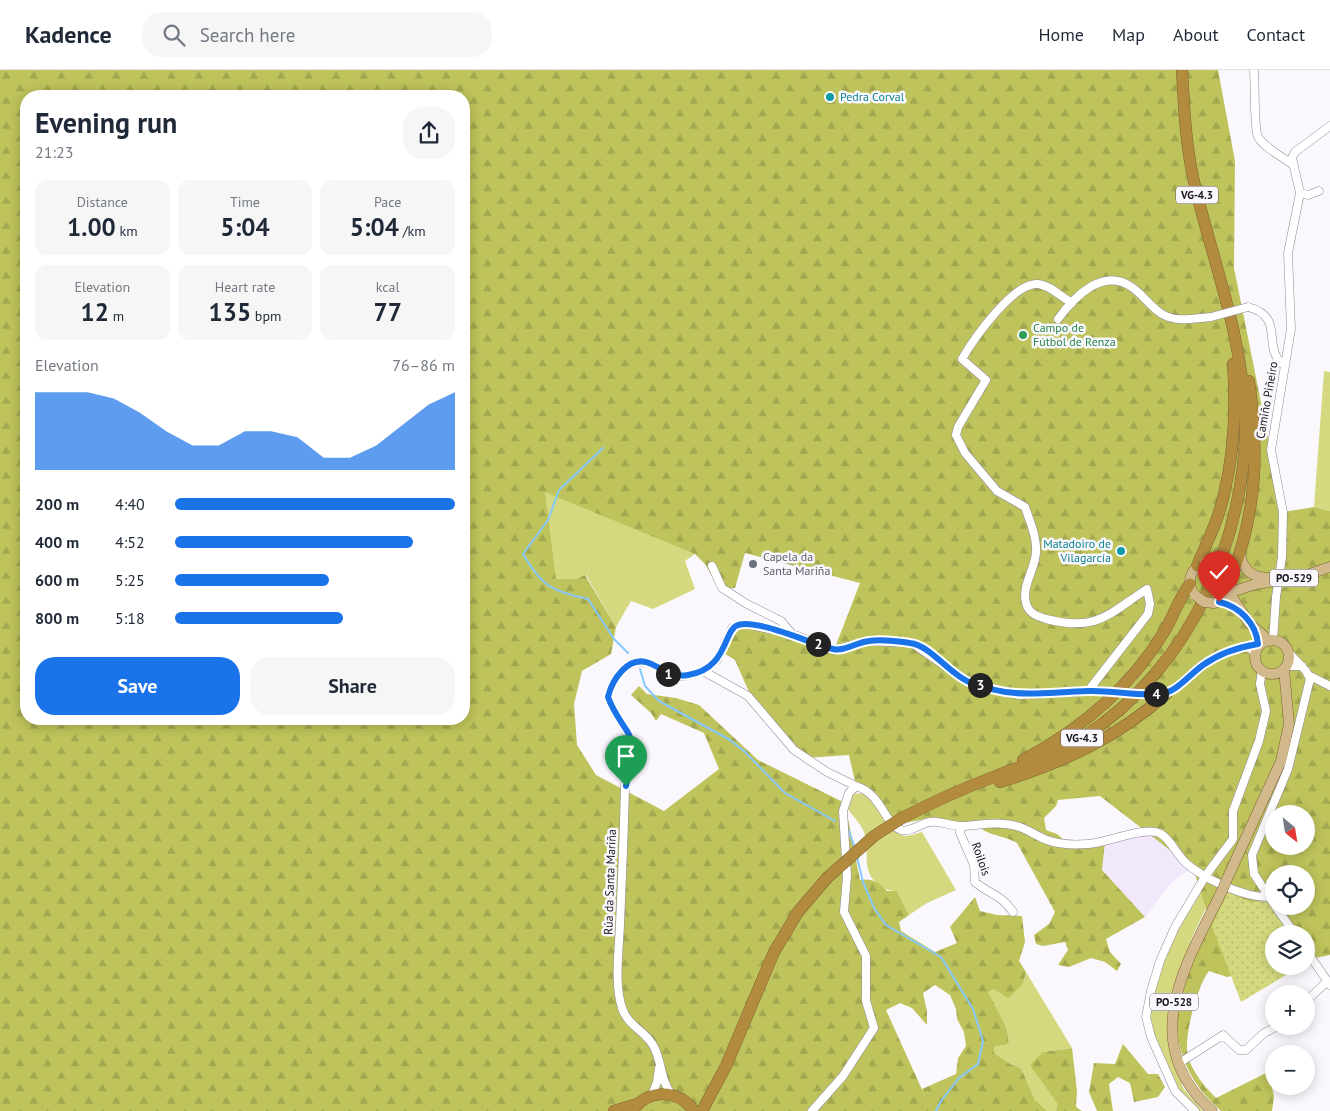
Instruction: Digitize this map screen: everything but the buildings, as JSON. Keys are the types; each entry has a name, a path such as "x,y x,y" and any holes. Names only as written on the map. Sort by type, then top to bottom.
{"highway":[{"name":"VG-4.3","path":"702,1111 726,1066 774,952 798,912 827,878 874,836 902,818 934,802 1050,755 1085,736 1122,708 1153,678 1192,622 1221,556 1238,492 1245,417 1242,377 1231,317 1192,172 1184,114 1182,70"},
{"path":"1231,317 1244,349 1248,367 1256,448 1254,493 1240,555 1231,575"},
{"path":"1201,564 1225,493 1232,441 1234,374 1231,317"},
{"path":"934,802 957,787 1017,763 1045,748 1096,712 1136,672 1192,589"},
{"path":"934,802 1060,762 1112,735 1167,693"},
{"name":"VG-4.3","path":"691,1107 726,1066"},
{"path":"614,1111 634,1108 652,1095 672,1095 691,1107"}],"main road":[{"path":"1240,555 1244,568 1258,577 1269,578 1329,567"},
{"path":"1239,610 1216,602 1204,602 1192,589 1191,574 1201,564 1220,563 1231,575 1231,593 1239,610 1263,645"},
{"name":"PO-529","path":"1231,593 1256,584 1292,579 1329,567"},
{"name":"PO-529","path":"1231,575 1256,584"},
{"path":"1216,602 1231,593"},
{"path":"1282,644 1288,652 1285,667 1267,672 1256,661 1263,645 1282,644"},
{"name":"PO-528","path":"1212,1111 1196,1093 1180,1065 1173,1041 1172,1010 1185,968 1281,761 1289,724 1285,667"},
{"name":"PO-528","path":"1267,672 1281,686 1287,702"}],"street":[{"path":"1254,70 1257,97 1255,129 1259,138 1271,149 1292,164 1295,152 1330,126"},
{"name":"Camiño Piñeiro","path":"1263,645 1276,598 1282,557 1283,512 1271,450 1291,329 1288,253 1300,194 1292,164"},
{"path":"1300,194 1308,195 1319,191"},
{"path":"1058,319 1072,303 1097,283 1107,279 1121,281 1130,286 1163,315 1186,320 1211,317 1248,307 1266,315 1271,324 1274,352 1279,362 1285,366"},
{"path":"1072,303 1044,286 1031,285 1014,296 982,329 962,359 986,380 958,427 957,440 964,453 997,491 1025,506 1037,548 1026,591 1026,604 1036,616 1062,623 1087,623 1110,616 1147,589 1150,604 1148,614 1088,691"},
{"path":"712,566 722,588 747,604 781,621 792,634"},
{"path":"1263,645 1251,649 1244,646 1214,658 1167,693 1154,694 1088,691 1018,695 968,682 912,643 867,641 834,650 792,634 746,624 732,628 717,660 703,670 748,696 794,750 827,772 874,795 899,829 907,830 932,821 960,826 985,823 1006,824 1021,826 1046,840 1067,844 1104,842 1152,830 1162,834 1186,862 1206,875 1248,895 1265,897"},
{"path":"1288,652 1310,676 1330,686"},
{"name":"Rúa da Santa Mariña","path":"672,1095 667,1089 650,1039 630,1024 622,1006 619,980 619,943 626,786 631,746 629,733 617,719 608,697 619,674 626,667 637,663 648,662 668,674 677,676 703,670"},
{"path":"1285,667 1302,666"},
{"path":"1195,1111 1175,1091 1169,1068 1151,1037 1146,1017 1160,961 1176,926 1206,875 1233,838 1233,811 1259,741 1266,711 1260,684 1267,672"},
{"path":"1265,892 1254,874 1252,855 1288,769 1310,676"},
{"path":"812,1111 843,1076 874,1028 866,1001 866,956 844,912 847,876 843,811 849,793 856,786"},
{"name":"Roilois","path":"960,826 960,833 974,864 975,882 1006,901 1013,912"},
{"path":"1315,963 1329,983 1315,994"},
{"path":"1184,1060 1223,1035 1239,1050 1246,1050 1265,1032"},
{"name":"Rúa da Santa Mariña","path":"652,1095 657,1082 658,1059"}],"shaded area":[{"path":"1152,831 1193,867 1170,884 1145,917 1102,870 1105,842"}],"green space":[{"path":"0,70 1218,70 1235,161 1234,268 1283,512 1314,507 1330,511 1330,955 1315,958 1315,925 1265,925 1265,969 1227,977 1209,971 1204,978 1192,1012 1187,1038 1190,1063 1200,1079 1216,1098 1265,1074 1265,1095 1274,1096 1272,1111 1221,1111 1209,1100 1190,1073 1179,1044 1177,1012 1186,977 1211,924 1193,868 1100,796 1058,800 1056,806 1044,818 1046,830 1057,834 1064,840 1105,842 1102,870 1145,917 1106,939 1110,952 1121,964 1117,971 1105,962 1091,958 1069,967 1058,965 1068,950 1065,942 1043,946 1036,944 1034,935 1049,924 1055,912 1017,843 985,831 976,824 954,824 935,817 905,823 898,817 889,818 874,795 856,786 849,755 805,758 774,729 749,692 735,660 722,652 732,628 746,624 834,650 860,583 745,553 735,588 719,589 705,564 695,554 545,492 556,579 576,579 585,575 616,627 611,654 582,671 574,704 577,745 596,775 664,811 719,769 704,733 661,714 656,721 651,713 631,695 639,686 647,694 676,698 699,705 758,760 845,803 860,880 872,880 887,891 897,891 909,915 899,922 901,931 935,952 957,943 950,927 975,897 980,911 997,915 1022,916 1025,942 1019,961 1026,972 1023,984 1008,998 994,989 988,992 1007,1029 1009,1044 994,1047 994,1053 1010,1064 1021,1068 1035,1100 1047,1111 0,1111","holes":["935,985 950,995 956,1009 957,1019 964,1032 966,1046 958,1058 956,1074 922,1089 929,1105 886,1010 900,1003 912,1008 927,1025 927,1011 923,993"]},
{"path":"1324,371 1330,372 1330,511 1314,507"},
{"path":"545,488 695,554 685,561 695,589 653,609 631,601 616,627 586,575 576,579 556,579 538,540"},
{"path":"865,793 893,830 906,836 922,832 956,890 927,903 909,915 897,891 885,889 873,879 867,866 865,836 862,828 845,803 851,794"},
{"path":"1217,885 1193,935 1176,982 1174,1057 1183,1088 1203,1111 1195,1111 1175,1091 1147,1019 1152,986 1194,893"},
{"path":"1228,892 1250,902 1265,901 1265,915 1276,915 1283,925 1265,925 1265,975 1286,975 1269,985 1265,985 1265,988 1241,1002 1212,926"},
{"path":"1026,972 1072,1048 1043,1052 1057,1103 1056,1111 1044,1111 1035,1100 1021,1068 1010,1064 994,1053 994,1047 1009,1044 1007,1029 987,992 1023,984"},
{"path":"1123,1044 1148,1074 1158,1074 1165,1087 1158,1097 1134,1102 1130,1083 1118,1077 1109,1084 1113,1111 1097,1111 1089,1092 1094,1063 1115,1064"},
{"path":"1072,1048 1077,1091 1076,1107 1082,1111 1056,1111 1057,1103 1030,1065 1043,1052"}],"waterway":[{"path":"603,448 559,490 548,520 523,554 536,573 549,586 556,590 588,599 614,639 628,653"},
{"path":"640,669 645,686 659,701 730,740 744,751 785,793 835,821"},
{"path":"848,829 855,848"},
{"path":"857,857 863,882 874,908 886,925 941,957 973,1009 983,1041 978,1064 959,1078 941,1101 936,1111"}],"place":[{"name":"Pedra Corval","path":"830,97"},
{"name":"Campo de Fútbol de Renza","path":"1023,335"},
{"name":"Matadoiro de Vilagarcía","path":"1121,551"},
{"name":"Capela da Santa Mariña","path":"753,564"}],"route":[{"path":"626,786 630,764 631,746 629,733 617,719 608,697 619,674 626,667 648,662 668,674 677,676 685,676 703,670 717,660 732,628 738,625 746,624 792,634 834,650 876,640 912,643 921,647 968,682 1018,695 1088,691 1161,694 1167,693 1214,658 1238,647 1258,644 1257,637 1250,624 1239,610 1234,606 1219,602"}]}
